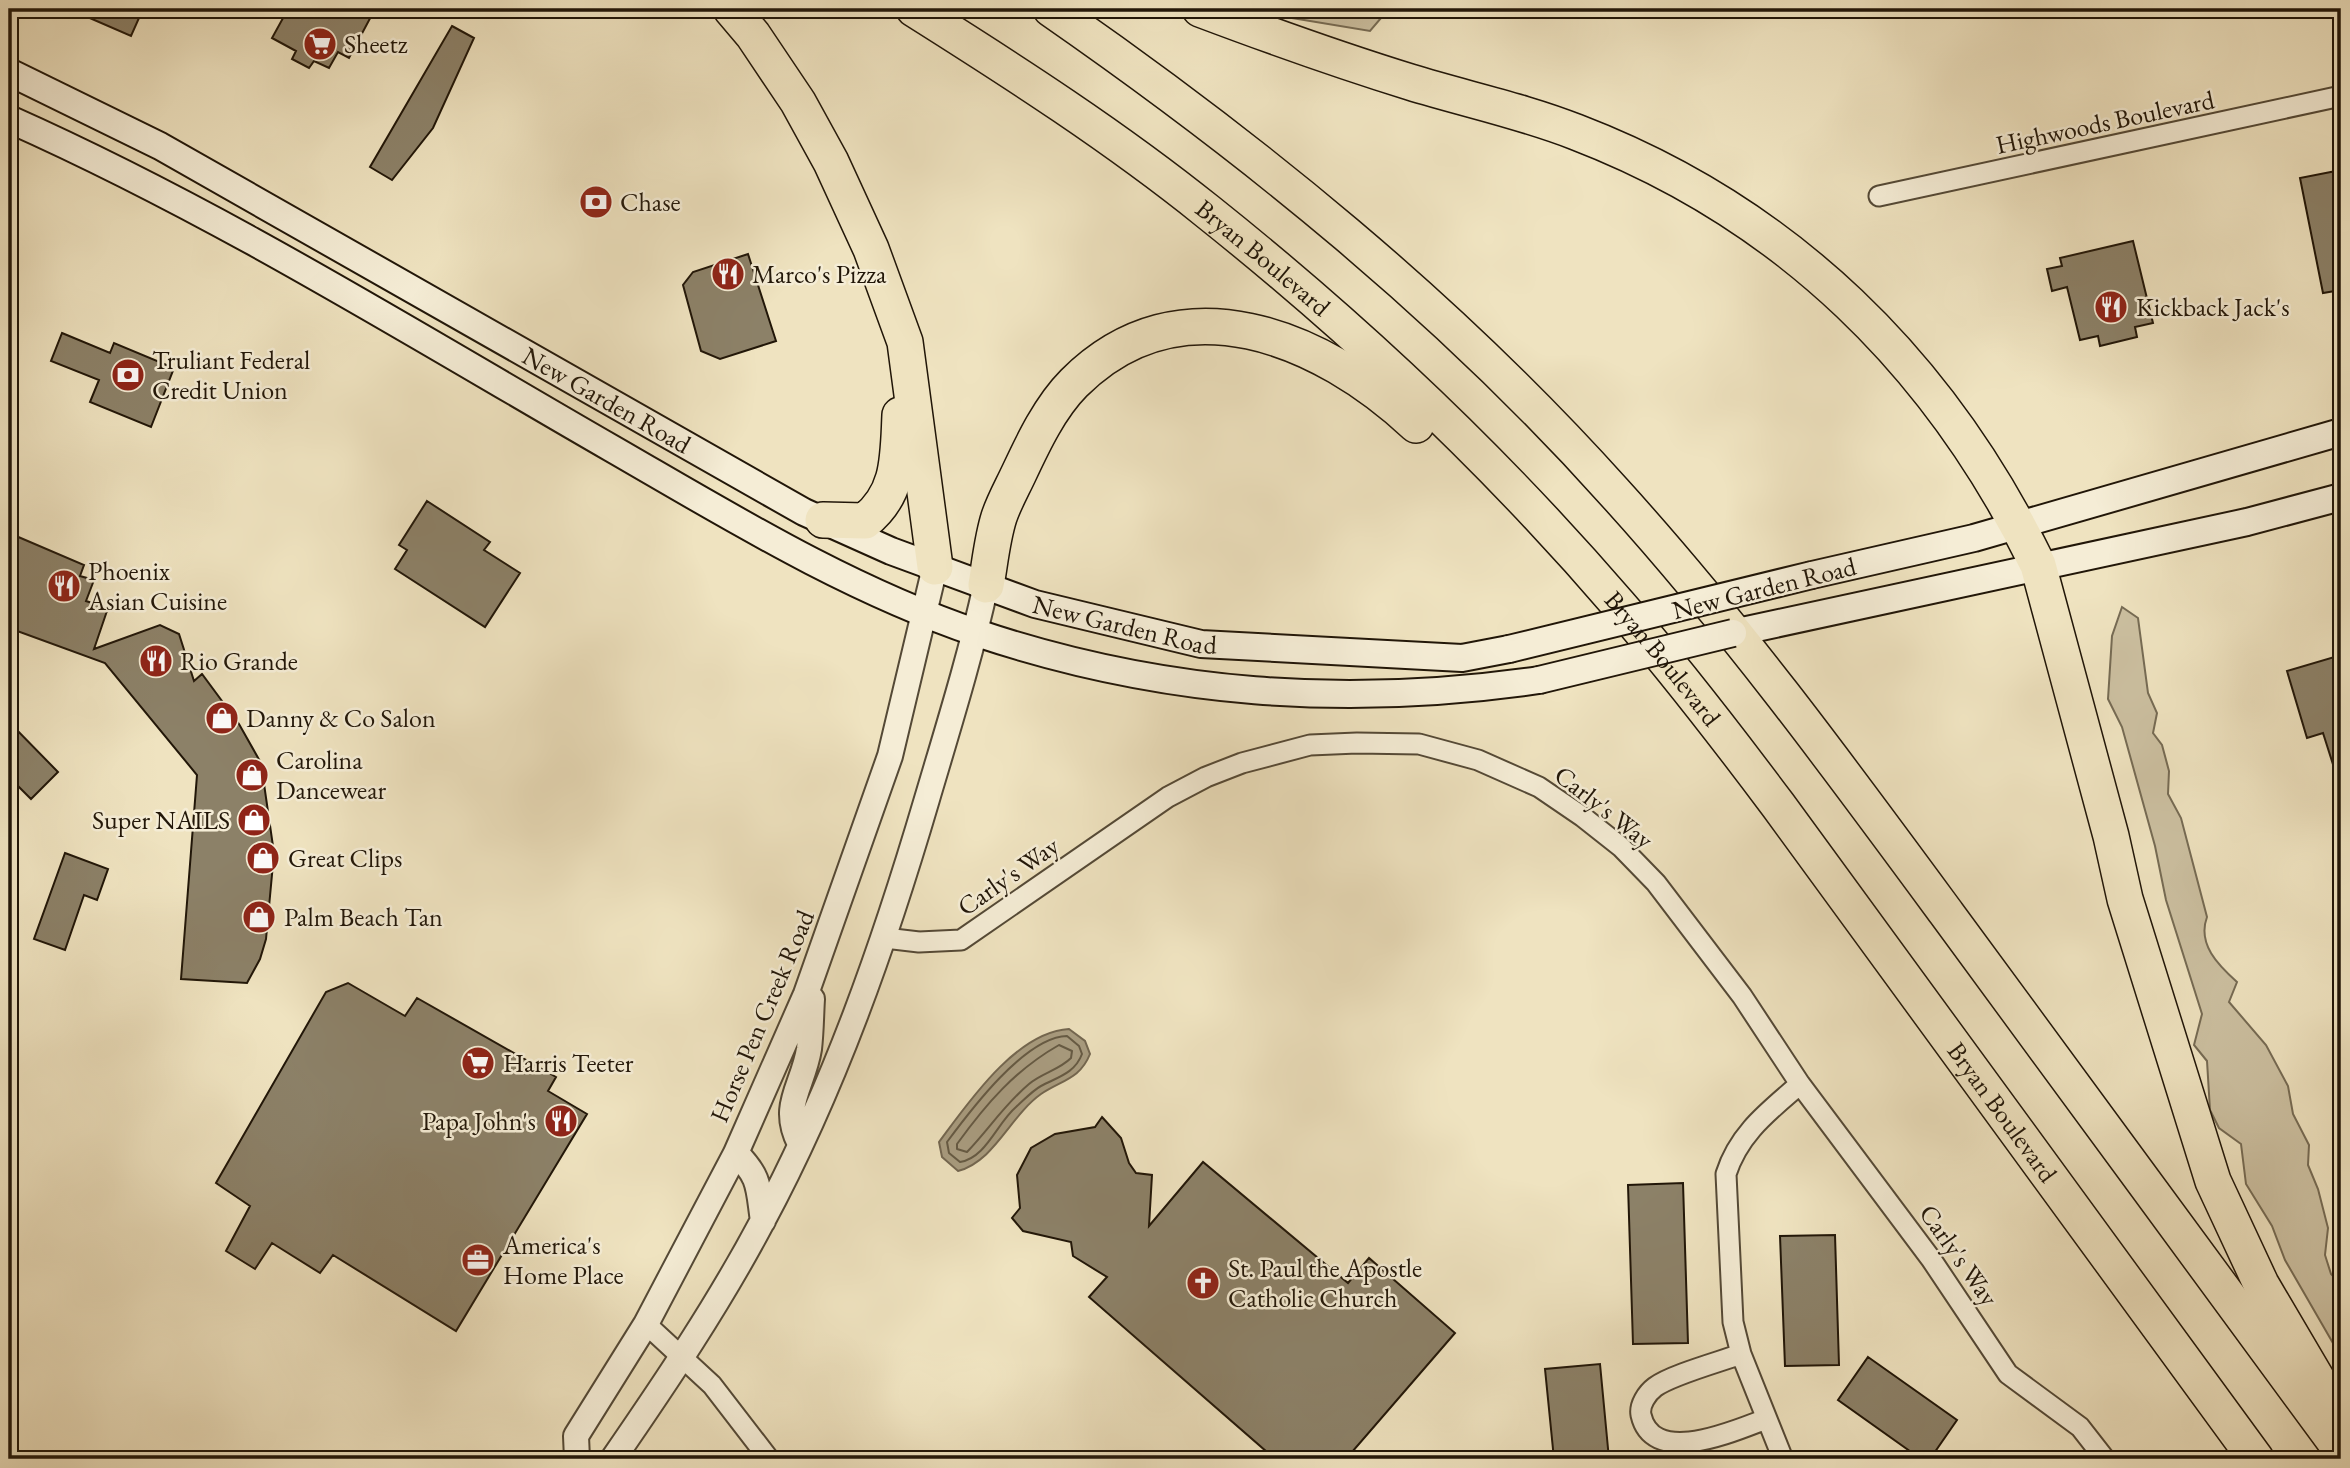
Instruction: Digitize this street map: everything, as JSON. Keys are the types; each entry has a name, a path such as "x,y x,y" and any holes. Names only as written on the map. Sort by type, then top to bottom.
{"highway":[{"path":"731,9 798,102 831,163 871,249 905,342 935,567"},
{"name":"Bryan Boulevard","path":"914,9 1109,138 1205,209 1374,354 1520,497 1618,603 1697,698 2256,1459"},
{"path":"1051,9 1247,150 1362,247 1466,341 1614,491 1668,553 1852,785 2341,1450"},
{"path":"1200,9 1407,81 1576,131 1660,170 1737,214 1809,266 1896,349 1977,457 2018,524 2038,565 2094,771 2125,899 2213,1181 2261,1284 2341,1420"},
{"path":"985,585 999,517 1034,439 1072,385 1098,362 1146,336 1176,328 1209,326 1242,328 1285,340 1326,358 1360,379 1399,409 1618,603"},
{"path":"823,520 865,522 885,501 896,480 900,408 909,371"}],"main road":[{"name":"New Garden Road","path":"9,72 160,146 823,520 935,567 1035,604 1201,644 1462,658 1974,538 2341,432"},
{"name":"New Garden Road","path":"9,119 76,149 313,276 737,521 868,589 975,632 1138,675 1254,692 1376,696 1457,692 1539,680 1834,609 2247,522 2341,496"}],"street":[{"name":"Highwoods Boulevard","path":"1879,196 2341,96"},
{"name":"Horse Pen Creek Road","path":"577,1459 576,1436 646,1324 736,1153 771,1079 814,973 890,756 926,614 935,567"},
{"path":"613,1459 684,1356 763,1221 836,1066 886,938 975,632 985,585"},
{"name":"Carly's Way","path":"886,938 919,942 961,940 1168,797 1206,777 1242,763 1310,745 1419,744 1478,760 1539,787 1621,847 1656,883 1742,996 1800,1084 1931,1259 2008,1374 2080,1427 2105,1459"},
{"path":"800,1144 792,1130 791,1104 808,1051 814,973"},
{"path":"1783,1459 1741,1354 1734,1322 1726,1174 1734,1151 1751,1127 1800,1084"},
{"path":"736,1153 753,1170 758,1182 763,1221"},
{"path":"646,1324 684,1356 712,1385 769,1459"},
{"path":"1741,1354 1656,1386 1641,1408 1642,1418 1657,1436 1668,1442 1689,1443 1711,1439 1766,1419"}],"shaded area":[{"path":"1257,9 1387,11 1370,31 1292,18"},
{"path":"2122,607 2138,618 2148,693 2157,713 2153,733 2162,745 2169,771 2168,794 2181,818 2207,917 2207,945 2217,961 2237,982 2229,1002 2266,1045 2288,1086 2293,1114 2309,1145 2308,1165 2318,1189 2328,1228 2325,1255 2331,1274 2341,1284 2341,1357 2285,1260 2272,1226 2246,1184 2241,1144 2219,1128 2210,1110 2207,1061 2194,1045 2202,1014 2166,900 2155,846 2122,727 2108,699 2112,636"}],"water":[{"path":"1069,1029 1085,1041 1090,1054 1081,1069 1030,1103 992,1148 971,1166 958,1171 942,1157 939,1142 995,1072 1030,1042 1049,1033"}],"building":[{"path":"69,9 143,9 131,36"},
{"name":"Sheetz","path":"288,9 375,9 349,58 338,52 329,68 314,61 309,68 292,59 296,51 272,38"},
{"name":"Sheetz","path":"452,26 474,38 433,128 392,180 370,167"},
{"path":"2341,170 2341,290 2323,293 2300,178"},
{"name":"Kickback Jack's","path":"2133,241 2153,323 2135,327 2137,337 2100,346 2098,336 2080,340 2067,287 2052,291 2047,269 2062,266 2060,258"},
{"path":"748,254 776,341 720,359 701,351 683,285 693,272"},
{"name":"Truliant Federal Credit Union","path":"62,333 110,353 114,343 174,368 151,427 90,402 99,380 51,361"},
{"path":"427,501 490,542 484,550 520,573 485,627 395,569 407,550 399,545"},
{"path":"9,533 84,565 80,576 94,580 86,601 108,608 94,649 160,625 179,634 194,681 202,674 239,724 261,763 274,853 266,939 260,959 247,983 181,979 197,775 105,663 9,628"},
{"path":"2341,655 2341,776 2337,777 2323,733 2307,738 2287,671"},
{"path":"9,722 58,772 31,799 9,777"},
{"path":"65,853 108,869 97,900 84,895 65,950 34,939"},
{"path":"348,983 405,1016 417,998 556,1077 548,1091 587,1114 456,1331 333,1255 320,1273 272,1243 255,1269 226,1251 250,1206 216,1183 326,992"},
{"name":"St. Paul the Apostle Catholic Church","path":"1102,1117 1121,1138 1129,1163 1136,1173 1152,1175 1149,1226 1203,1162 1348,1283 1369,1258 1455,1333 1346,1459 1275,1459 1089,1297 1107,1277 1073,1256 1071,1242 1023,1231 1012,1218 1020,1208 1017,1175 1031,1148 1055,1134 1095,1127"},
{"path":"1683,1183 1688,1343 1633,1344 1628,1185"},
{"path":"1835,1235 1839,1365 1785,1366 1780,1236"},
{"path":"1868,1357 1957,1420 1930,1459 1921,1459 1838,1400"},
{"path":"1600,1364 1609,1459 1554,1459 1545,1369"}],"place":[{"name":"Sheetz","path":"320,44"},
{"name":"Chase","path":"596,202"},
{"name":"Marco's Pizza","path":"728,274"},
{"name":"Kickback Jack's","path":"2111,307"},
{"name":"Truliant Federal Credit Union","path":"128,375"},
{"name":"Phoenix Asian Cuisine","path":"64,586"},
{"name":"Rio Grande","path":"156,661"},
{"name":"Danny & Co Salon","path":"222,718"},
{"name":"Carolina Dancewear","path":"252,775"},
{"name":"Super NAILS","path":"254,820"},
{"name":"Great Clips","path":"263,858"},
{"name":"Palm Beach Tan","path":"259,917"},
{"name":"Harris Teeter","path":"478,1063"},
{"name":"Papa John's","path":"561,1121"},
{"name":"America's Home Place","path":"478,1260"},
{"name":"St. Paul the Apostle Catholic Church","path":"1203,1283"}]}
